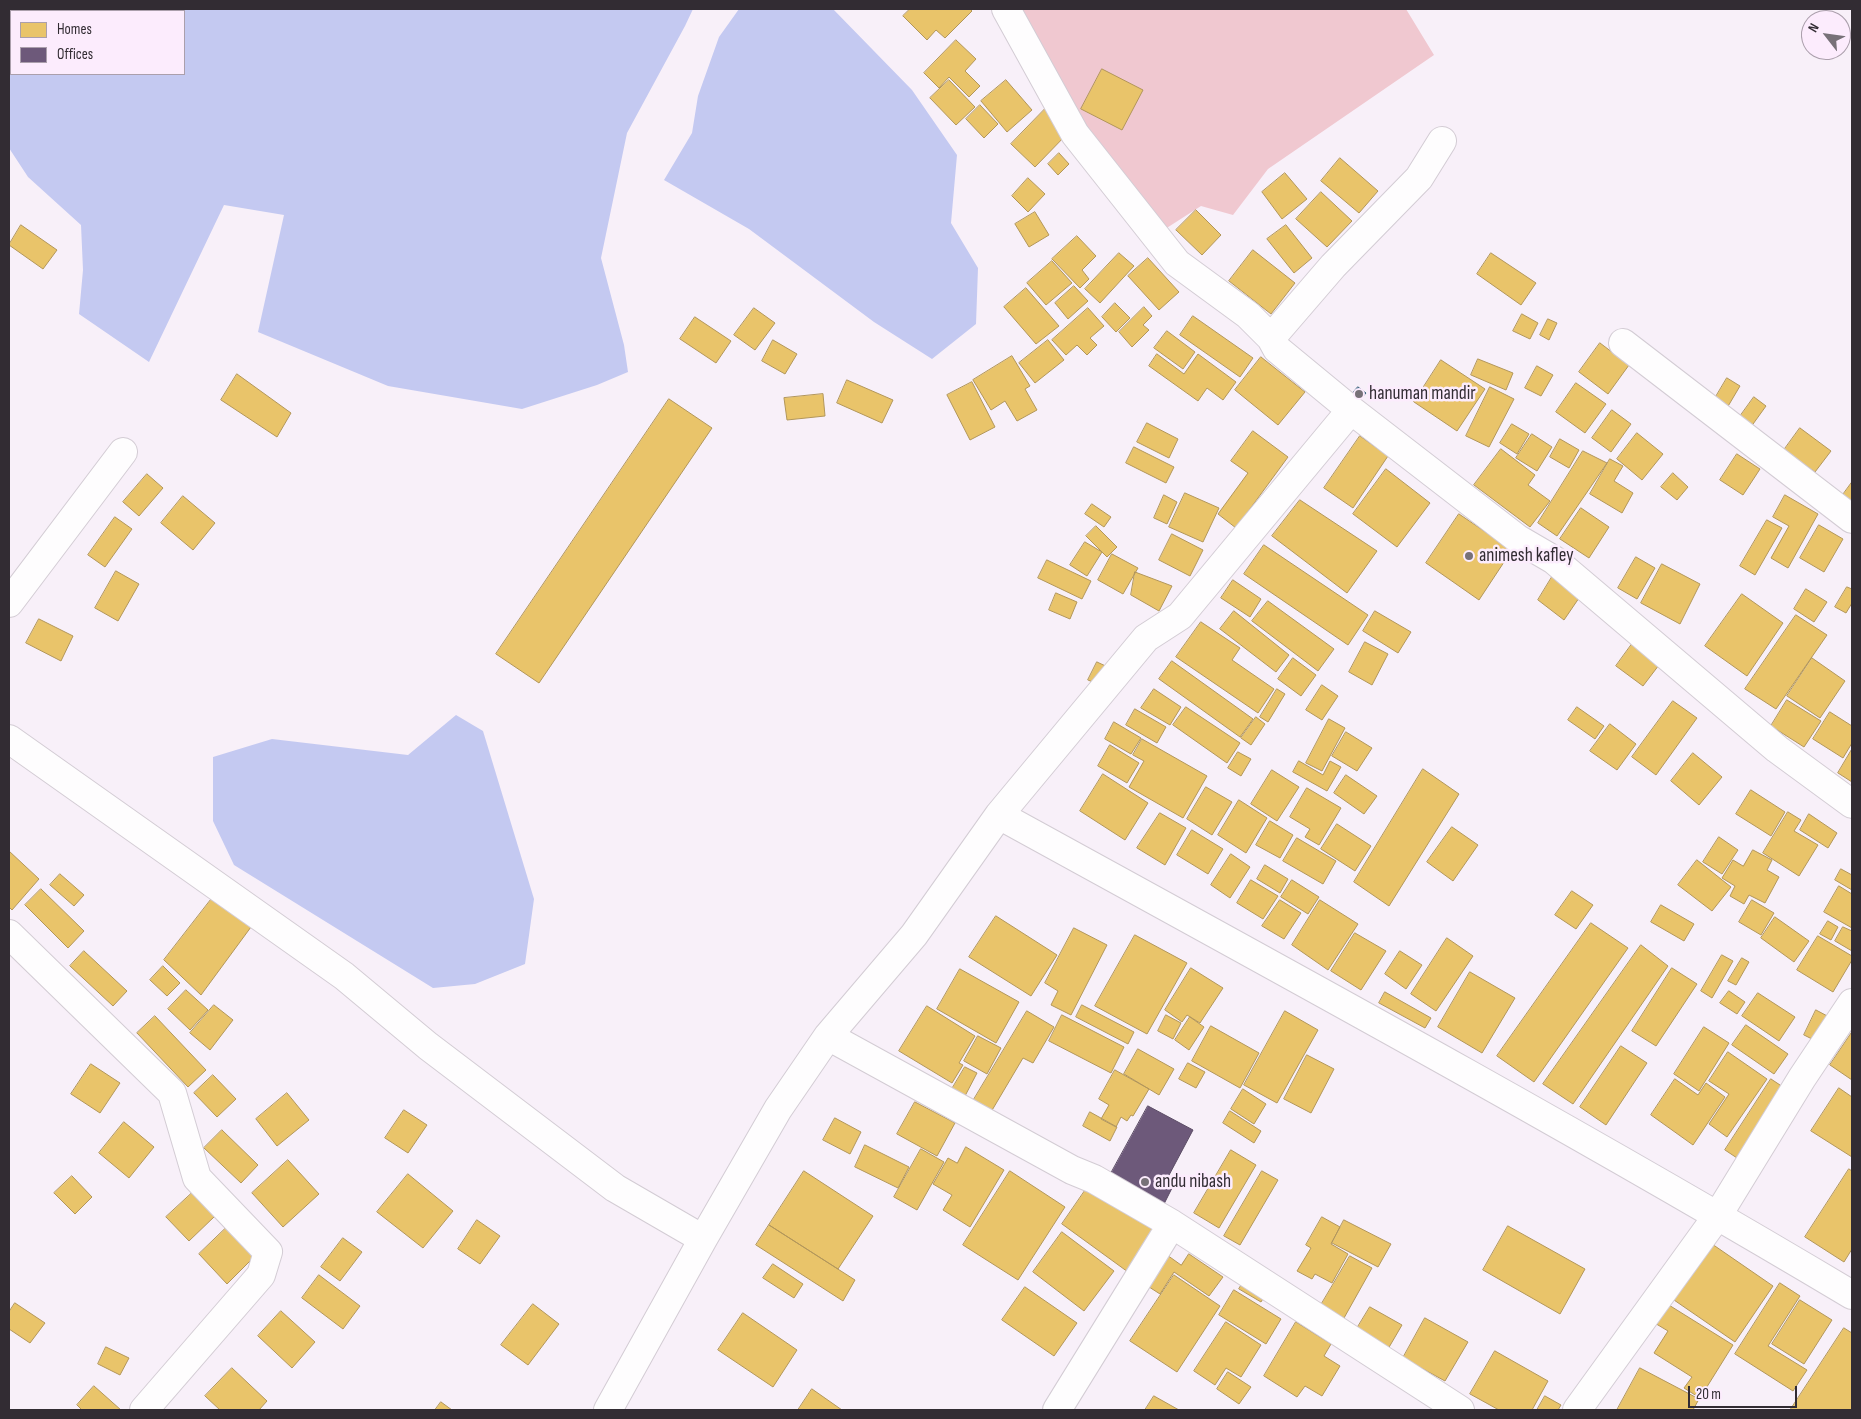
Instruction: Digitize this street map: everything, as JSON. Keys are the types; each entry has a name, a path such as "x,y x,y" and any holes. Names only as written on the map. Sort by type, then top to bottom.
{"street":[{"path":"1006,9 1075,134 1177,263 1248,315 1270,338 1277,349 1351,410 1518,540 1554,560 1777,749 1852,804"},
{"path":"1270,338 1333,266 1420,178 1442,141"},
{"path":"1623,343 1852,519"},
{"path":"608,1410 778,1109 828,1036 914,936 999,815 1146,638 1180,616 1351,410"},
{"path":"9,602 123,452"},
{"path":"9,739 344,976 428,1046 615,1188 703,1239"},
{"path":"999,815 1521,1102 1718,1215 1852,1295"},
{"path":"9,934 172,1093 197,1178 268,1252 261,1275 144,1410"},
{"path":"1577,1410 1718,1215 1802,1078 1852,1003"},
{"path":"828,1036 1072,1170 1094,1179 1172,1224 1460,1410"},
{"path":"1056,1410 1172,1224"}],"shaded area":[{"path":"1012,9 1406,9 1434,55 1268,169 1233,215 1201,206 1162,231 1084,132"}],"water":[{"path":"9,9 693,9 627,133 601,258 624,345 628,372 597,385 522,409 388,386 258,332 284,215 224,205 149,362 79,314 83,270 81,225 28,177 9,148"},
{"path":"739,9 833,9 912,90 957,155 951,223 978,268 976,324 932,359 874,322 749,229 664,180 692,133 698,96 719,37"},
{"path":"456,715 483,731 534,899 525,964 475,984 433,988 234,865 213,821 213,757 272,739 408,755"}],"building: Homes":[{"path":"910,9 970,9 972,11 945,38 936,30 927,40 903,16"},
{"path":"956,40 976,59 965,71 980,86 969,97 949,77 939,88 924,73"},
{"path":"1102,69 1143,90 1122,130 1081,109"},
{"path":"949,80 975,107 956,125 930,98"},
{"path":"1006,80 1032,110 1007,132 981,101"},
{"path":"980,105 998,124 984,138 966,119"},
{"path":"1045,109 1068,133 1035,167 1011,144"},
{"path":"1059,153 1069,164 1058,175 1048,164"},
{"path":"1340,158 1378,191 1359,213 1321,181"},
{"path":"1285,173 1307,199 1282,219 1262,192"},
{"path":"1028,178 1045,194 1028,212 1012,196"},
{"path":"1321,192 1352,221 1327,247 1296,219"},
{"path":"1196,210 1221,235 1202,255 1176,230"},
{"path":"1035,212 1049,235 1029,247 1015,224"},
{"path":"21,225 57,250 43,269 9,245"},
{"path":"1286,225 1312,258 1294,273 1267,239"},
{"path":"1077,236 1096,256 1082,270 1089,279 1080,288 1052,259"},
{"path":"1253,250 1295,283 1271,314 1229,281"},
{"path":"1119,253 1134,266 1100,303 1085,289"},
{"path":"1491,253 1536,283 1521,305 1477,274"},
{"path":"1148,258 1179,292 1159,310 1128,276"},
{"path":"1052,261 1072,283 1046,305 1027,283"},
{"path":"1074,286 1088,301 1068,319 1055,303"},
{"path":"1026,288 1059,326 1036,344 1004,307"},
{"path":"1115,303 1130,318 1116,332 1102,317"},
{"path":"1144,307 1152,316 1143,325 1149,330 1132,347 1119,332"},
{"path":"754,308 775,323 755,350 734,335"},
{"path":"1088,308 1104,326 1090,338 1097,345 1087,355 1077,345 1066,355 1052,340"},
{"path":"1522,314 1538,323 1530,339 1513,331"},
{"path":"1193,316 1253,358 1240,377 1180,335"},
{"path":"695,317 731,341 716,363 680,339"},
{"path":"1548,319 1557,323 1549,340 1540,335"},
{"path":"1167,331 1195,352 1183,369 1154,348"},
{"path":"773,340 797,354 785,374 762,361"},
{"path":"1048,340 1064,360 1035,383 1019,363"},
{"path":"1600,343 1629,365 1608,394 1579,372"},
{"path":"1157,354 1184,374 1198,354 1236,382 1223,400 1207,388 1198,401 1149,366"},
{"path":"1012,356 1030,386 1025,389 1037,410 1017,421 1005,401 991,410 973,380"},
{"path":"1261,357 1305,392 1278,425 1235,390"},
{"path":"1478,359 1513,373 1506,390 1471,375"},
{"path":"1441,360 1485,389 1457,431 1414,402"},
{"path":"1537,366 1553,375 1541,396 1525,388"},
{"path":"237,374 291,413 277,437 221,400"},
{"path":"1727,378 1740,386 1727,408 1714,400"},
{"path":"847,380 893,400 882,423 837,403"},
{"path":"972,382 995,427 970,440 947,395"},
{"path":"1576,383 1606,404 1585,433 1556,412"},
{"path":"1490,387 1514,399 1489,447 1466,436"},
{"path":"823,394 825,416 787,420 784,398"},
{"path":"1754,397 1766,406 1748,431 1736,422"},
{"path":"669,399 712,428 539,683 496,654"},
{"path":"1612,410 1631,424 1611,452 1592,438"},
{"path":"1147,423 1178,439 1169,458 1137,442"},
{"path":"1512,424 1529,434 1517,454 1500,443"},
{"path":"1800,428 1831,451 1815,472 1784,450"},
{"path":"1253,431 1288,457 1236,528 1218,514 1248,473 1231,461"},
{"path":"1637,433 1663,454 1642,480 1617,459"},
{"path":"1532,434 1552,447 1537,471 1516,458"},
{"path":"1360,436 1388,456 1353,508 1324,488"},
{"path":"1560,439 1579,450 1569,468 1550,457"},
{"path":"1134,447 1174,467 1166,483 1126,463"},
{"path":"1501,449 1535,475 1528,485 1550,501 1530,527 1474,485"},
{"path":"1583,451 1607,463 1557,536 1538,523"},
{"path":"1737,454 1760,469 1743,495 1720,480"},
{"path":"1610,459 1623,466 1614,481 1633,493 1622,513 1590,494"},
{"path":"1386,469 1430,503 1397,547 1353,514"},
{"path":"1673,473 1688,487 1677,500 1661,487"},
{"path":"147,474 163,488 139,516 123,502"},
{"path":"1852,482 1852,504 1842,496"},
{"path":"1185,493 1219,508 1203,542 1169,527"},
{"path":"1164,495 1177,502 1167,524 1154,518"},
{"path":"1785,495 1818,514 1788,568 1771,558 1789,526 1773,517"},
{"path":"183,496 215,523 193,550 161,523"},
{"path":"1300,500 1377,551 1347,593 1272,536"},
{"path":"1092,504 1111,517 1104,527 1085,514"},
{"path":"1581,508 1609,527 1589,558 1560,539"},
{"name":"animesh kafley","path":"1459,514 1512,550 1479,600 1426,563"},
{"path":"115,517 132,529 105,567 88,555"},
{"path":"1767,520 1782,528 1755,575 1740,566"},
{"path":"1819,525 1843,539 1824,572 1800,558"},
{"path":"1096,526 1117,547 1107,557 1086,536"},
{"path":"1172,534 1203,550 1190,576 1159,560"},
{"path":"1085,542 1102,552 1087,576 1070,565"},
{"path":"1264,545 1368,615 1348,645 1244,574"},
{"path":"1112,554 1138,568 1123,594 1098,580"},
{"path":"1636,557 1655,568 1637,599 1618,588"},
{"path":"1047,560 1091,581 1082,599 1038,578"},
{"path":"1662,564 1700,584 1680,624 1641,603"},
{"path":"116,571 139,584 118,621 95,608"},
{"path":"1135,572 1172,586 1159,611 1131,595"},
{"path":"1552,577 1579,598 1564,620 1538,600"},
{"path":"1233,580 1261,599 1250,617 1221,598"},
{"path":"1847,587 1852,589 1852,603 1846,613 1835,607"},
{"path":"1806,589 1827,602 1814,622 1794,609"},
{"path":"1056,593 1077,602 1070,619 1049,610"},
{"path":"1742,594 1783,623 1747,676 1705,646"},
{"path":"1268,601 1334,649 1318,671 1252,621"},
{"path":"1234,611 1289,655 1276,672 1220,629"},
{"path":"1375,611 1411,632 1398,653 1363,631"},
{"path":"1796,615 1827,635 1776,709 1745,689"},
{"path":"39,619 73,636 61,661 26,643"},
{"path":"1201,622 1240,648 1232,660 1274,689 1258,713 1176,657"},
{"path":"1365,642 1388,654 1372,685 1349,672"},
{"path":"1632,644 1659,665 1643,686 1616,666"},
{"path":"1293,658 1316,675 1301,696 1278,679"},
{"path":"1812,658 1845,681 1820,718 1787,696"},
{"path":"1172,661 1253,719 1240,737 1159,679"},
{"path":"1097,662 1112,669 1104,687 1088,680"},
{"path":"1322,685 1338,696 1322,720 1306,710"},
{"path":"1154,689 1181,707 1170,725 1141,708"},
{"path":"1277,689 1285,694 1268,722 1260,717"},
{"path":"1787,700 1821,721 1804,747 1771,726"},
{"path":"1673,701 1697,718 1656,775 1632,757"},
{"path":"1186,707 1240,743 1227,763 1173,725"},
{"path":"1577,707 1604,726 1595,739 1568,720"},
{"path":"1135,709 1166,727 1157,743 1126,725"},
{"path":"1830,712 1852,726 1852,743 1843,758 1813,739"},
{"path":"1256,717 1265,724 1251,745 1241,738"},
{"path":"1329,719 1345,728 1322,771 1306,763"},
{"path":"1114,722 1141,738 1131,754 1105,739"},
{"path":"1610,724 1636,744 1617,770 1590,751"},
{"path":"1346,732 1372,748 1357,771 1332,756"},
{"path":"1142,739 1207,776 1183,818 1129,787 1144,761 1133,755"},
{"path":"1110,745 1139,763 1127,783 1098,766"},
{"path":"1852,749 1852,782 1838,773"},
{"path":"1238,752 1251,759 1241,776 1228,768"},
{"path":"1693,753 1722,777 1699,805 1671,781"},
{"path":"1299,761 1323,775 1330,761 1341,767 1327,791 1293,772"},
{"path":"1423,769 1459,794 1389,906 1354,882"},
{"path":"1272,770 1299,787 1277,821 1251,804"},
{"path":"1103,774 1148,803 1125,840 1080,811"},
{"path":"1346,775 1377,796 1364,814 1334,793"},
{"path":"1206,787 1232,802 1212,835 1187,819"},
{"path":"1307,788 1341,808 1319,845 1305,837 1310,829 1290,817"},
{"path":"1751,790 1785,812 1771,836 1736,814"},
{"path":"1239,800 1267,818 1246,853 1218,835"},
{"path":"1788,812 1801,820 1794,831 1818,845 1799,876 1763,853"},
{"path":"1160,813 1186,828 1165,865 1137,848"},
{"path":"1809,814 1837,833 1828,848 1800,830"},
{"path":"1270,821 1293,835 1280,858 1256,845"},
{"path":"1337,824 1371,846 1355,871 1321,849"},
{"path":"1452,827 1478,845 1453,881 1427,862"},
{"path":"1192,830 1223,849 1208,874 1177,855"},
{"path":"1719,837 1738,850 1722,874 1703,862"},
{"path":"1297,838 1336,861 1323,884 1283,861"},
{"path":"1753,850 1772,860 1767,870 1779,877 1765,903 1749,895 1744,904 1730,896 1735,886 1722,878 1733,860 1743,866"},
{"path":"9,851 39,879 12,910 9,907"},
{"path":"1231,854 1250,867 1230,898 1211,885"},
{"path":"1697,860 1731,887 1712,911 1678,885"},
{"path":"1265,865 1288,879 1280,893 1257,879"},
{"path":"1841,869 1852,875 1852,890 1835,880"},
{"path":"60,874 84,895 74,906 50,885"},
{"path":"1251,880 1278,896 1263,919 1237,903"},
{"path":"1292,880 1319,897 1308,914 1281,897"},
{"path":"1839,886 1852,894 1852,928 1824,912"},
{"path":"41,889 84,931 68,948 25,905"},
{"path":"1572,891 1593,905 1576,929 1555,915"},
{"path":"213,897 251,927 201,995 164,960"},
{"path":"1280,900 1301,913 1284,939 1262,926"},
{"path":"1320,900 1358,924 1328,970 1292,945"},
{"path":"1752,900 1774,913 1761,935 1739,922"},
{"path":"1661,905 1694,924 1684,941 1651,922"},
{"path":"996,916 1057,955 1031,996 969,957"},
{"path":"1775,917 1809,941 1794,962 1761,938"},
{"path":"1828,921 1838,927 1831,940 1820,934"},
{"path":"1591,923 1628,948 1534,1082 1497,1056"},
{"path":"1843,927 1852,931 1852,951 1835,941"},
{"path":"1074,928 1107,945 1071,1015 1051,1005 1058,991 1045,983"},
{"path":"1355,933 1386,951 1361,990 1331,971"},
{"path":"1135,935 1187,963 1147,1034 1095,1006"},
{"path":"1818,936 1852,956 1852,960 1833,992 1797,970"},
{"path":"1447,938 1473,956 1436,1011 1411,994"},
{"path":"1641,945 1668,966 1573,1104 1543,1084"},
{"path":"84,951 127,991 113,1006 70,966"},
{"path":"1400,951 1422,965 1406,989 1385,974"},
{"path":"1722,955 1733,961 1712,998 1701,991"},
{"path":"1742,958 1749,962 1736,985 1728,981"},
{"path":"163,966 180,983 167,996 150,980"},
{"path":"1191,968 1223,988 1200,1023 1187,1015 1182,1022 1165,1010"},
{"path":"1672,968 1697,984 1656,1046 1632,1031"},
{"path":"960,969 1019,1002 996,1043 937,1009"},
{"path":"1470,972 1515,998 1482,1053 1438,1027"},
{"path":"186,990 208,1010 190,1030 168,1009"},
{"path":"1729,991 1745,1002 1737,1014 1720,1003"},
{"path":"1385,992 1431,1018 1425,1028 1379,1003"},
{"path":"1758,993 1795,1017 1779,1041 1742,1016"},
{"path":"214,1005 233,1020 210,1050 190,1033"},
{"path":"1082,1005 1134,1032 1128,1044 1076,1017"},
{"path":"927,1006 975,1036 959,1063 963,1065 952,1083 899,1051"},
{"path":"1816,1010 1831,1018 1818,1042 1804,1035"},
{"path":"1027,1011 1054,1027 1033,1063 1023,1058 991,1112 973,1101"},
{"path":"1285,1011 1318,1030 1277,1103 1244,1085"},
{"path":"1062,1015 1124,1047 1111,1073 1049,1041"},
{"path":"1166,1015 1181,1023 1173,1039 1158,1031"},
{"path":"155,1016 206,1070 188,1087 137,1033"},
{"path":"1190,1017 1204,1027 1189,1050 1175,1040"},
{"path":"1746,1025 1788,1054 1774,1074 1732,1045"},
{"path":"1211,1026 1259,1053 1240,1088 1192,1061"},
{"path":"1704,1027 1729,1043 1699,1091 1674,1074"},
{"path":"1852,1032 1852,1080 1830,1065"},
{"path":"978,1036 1001,1048 987,1074 964,1061"},
{"path":"1621,1046 1647,1063 1606,1125 1580,1107"},
{"path":"1138,1049 1174,1069 1159,1095 1124,1074"},
{"path":"1728,1052 1767,1079 1727,1137 1709,1124 1729,1094 1709,1081"},
{"path":"1307,1055 1334,1069 1311,1113 1284,1099"},
{"path":"1188,1063 1205,1072 1196,1088 1179,1079"},
{"path":"91,1064 120,1083 100,1113 71,1094"},
{"path":"965,1067 977,1073 965,1096 952,1089"},
{"path":"1115,1070 1149,1089 1133,1116 1131,1115 1127,1121 1121,1117 1116,1127 1101,1119 1109,1105 1099,1099"},
{"path":"213,1075 236,1099 217,1117 194,1093"},
{"path":"1675,1079 1698,1095 1706,1083 1725,1097 1693,1145 1651,1115"},
{"path":"1771,1079 1783,1087 1737,1158 1725,1150"},
{"path":"1839,1088 1852,1097 1852,1157 1811,1131"},
{"path":"1243,1089 1266,1104 1254,1124 1231,1109"},
{"path":"287,1093 309,1120 277,1146 256,1119"},
{"path":"915,1102 955,1123 937,1156 897,1134"},
{"path":"404,1110 427,1125 408,1153 385,1138"},
{"path":"1230,1111 1261,1131 1254,1143 1223,1123"},
{"path":"1090,1112 1117,1127 1110,1141 1083,1126"},
{"path":"835,1118 861,1132 850,1154 823,1140"},
{"path":"124,1122 154,1147 129,1178 99,1153"},
{"path":"222,1130 258,1165 241,1183 204,1148"},
{"path":"865,1145 909,1167 898,1188 855,1167"},
{"path":"966,1147 1004,1170 970,1227 943,1210 952,1195 933,1184 948,1158 957,1163"},
{"path":"921,1149 944,1162 917,1210 894,1197"},
{"path":"1231,1150 1256,1165 1219,1228 1194,1213"},
{"path":"288,1160 319,1194 283,1227 252,1193"},
{"path":"1849,1169 1852,1171 1852,1249 1844,1262 1805,1237"},
{"path":"804,1171 873,1216 838,1269 769,1225"},
{"path":"1010,1171 1065,1207 1018,1280 963,1245"},
{"path":"1262,1171 1278,1180 1240,1245 1224,1236"},
{"path":"408,1174 453,1211 423,1248 377,1212"},
{"path":"72,1176 92,1197 75,1214 54,1193"},
{"path":"1091,1182 1158,1228 1128,1272 1062,1224"},
{"path":"192,1193 215,1216 189,1241 166,1217"},
{"path":"1322,1217 1340,1227 1331,1244 1348,1254 1332,1283 1315,1274 1312,1279 1297,1271 1311,1248 1306,1245"},
{"path":"477,1220 500,1236 480,1264 458,1249"},
{"path":"1344,1220 1391,1244 1378,1267 1332,1243"},
{"path":"769,1225 855,1280 843,1301 756,1245"},
{"path":"1508,1226 1585,1269 1560,1314 1483,1270"},
{"path":"226,1228 254,1257 227,1284 199,1254"},
{"path":"1062,1232 1114,1271 1084,1311 1033,1272"},
{"path":"343,1238 362,1252 340,1281 321,1267"},
{"path":"1712,1244 1773,1286 1735,1342 1674,1300"},
{"path":"1189,1254 1223,1277 1209,1296 1174,1272 1160,1294 1146,1285 1167,1255 1181,1265"},
{"path":"1350,1256 1372,1268 1344,1318 1321,1305"},
{"path":"773,1264 803,1284 794,1298 763,1278"},
{"path":"319,1275 360,1306 343,1329 302,1298"},
{"path":"1174,1275 1220,1306 1177,1372 1130,1341"},
{"path":"1245,1279 1267,1292 1261,1302 1239,1289"},
{"path":"1780,1283 1800,1296 1768,1346 1807,1370 1793,1391 1735,1354"},
{"path":"1025,1287 1077,1323 1054,1356 1002,1320"},
{"path":"1234,1290 1281,1319 1266,1344 1219,1315"},
{"path":"1800,1300 1832,1320 1804,1364 1772,1344"},
{"path":"1664,1302 1733,1345 1700,1398 1684,1388 1692,1377 1654,1353 1668,1331 1653,1322"},
{"path":"15,1303 45,1323 30,1343 9,1329 9,1312"},
{"path":"533,1304 559,1324 528,1365 501,1345"},
{"path":"1370,1307 1402,1325 1388,1349 1356,1330"},
{"path":"281,1311 315,1342 292,1368 258,1336"},
{"path":"743,1313 797,1350 773,1387 718,1350"},
{"path":"1425,1318 1468,1342 1445,1381 1403,1358"},
{"path":"1226,1322 1261,1345 1241,1377 1226,1368 1215,1385 1194,1371"},
{"path":"1296,1322 1331,1344 1324,1356 1340,1366 1322,1396 1305,1386 1297,1397 1264,1376"},
{"path":"1844,1328 1852,1333 1852,1410 1791,1409"},
{"path":"106,1347 129,1358 120,1375 98,1364"},
{"path":"1495,1351 1548,1381 1532,1410 1499,1410 1470,1394"},
{"path":"232,1368 267,1401 259,1410 220,1410 205,1396"},
{"path":"1640,1368 1699,1399 1693,1410 1617,1410"},
{"path":"1228,1372 1251,1387 1239,1404 1217,1389"},
{"path":"94,1386 121,1410 82,1410 77,1405"},
{"path":"812,1389 842,1410 798,1410"},
{"path":"1154,1396 1179,1410 1145,1410"},
{"path":"1545,1396 1561,1405 1558,1410 1537,1410"},
{"path":"441,1402 452,1410 435,1410"}],"building: Offices":[{"path":"1148,1106 1193,1130 1168,1177 1175,1182 1163,1206 1109,1177"}],"building: Public":[{"name":"hanuman mandir","path":"1358,387 1366,393 1360,400 1352,394"}],"place":[{"name":"hanuman mandir","path":"1359,394"},
{"name":"animesh kafley","path":"1469,556"},
{"name":"andu nibash","path":"1145,1182"}]}
